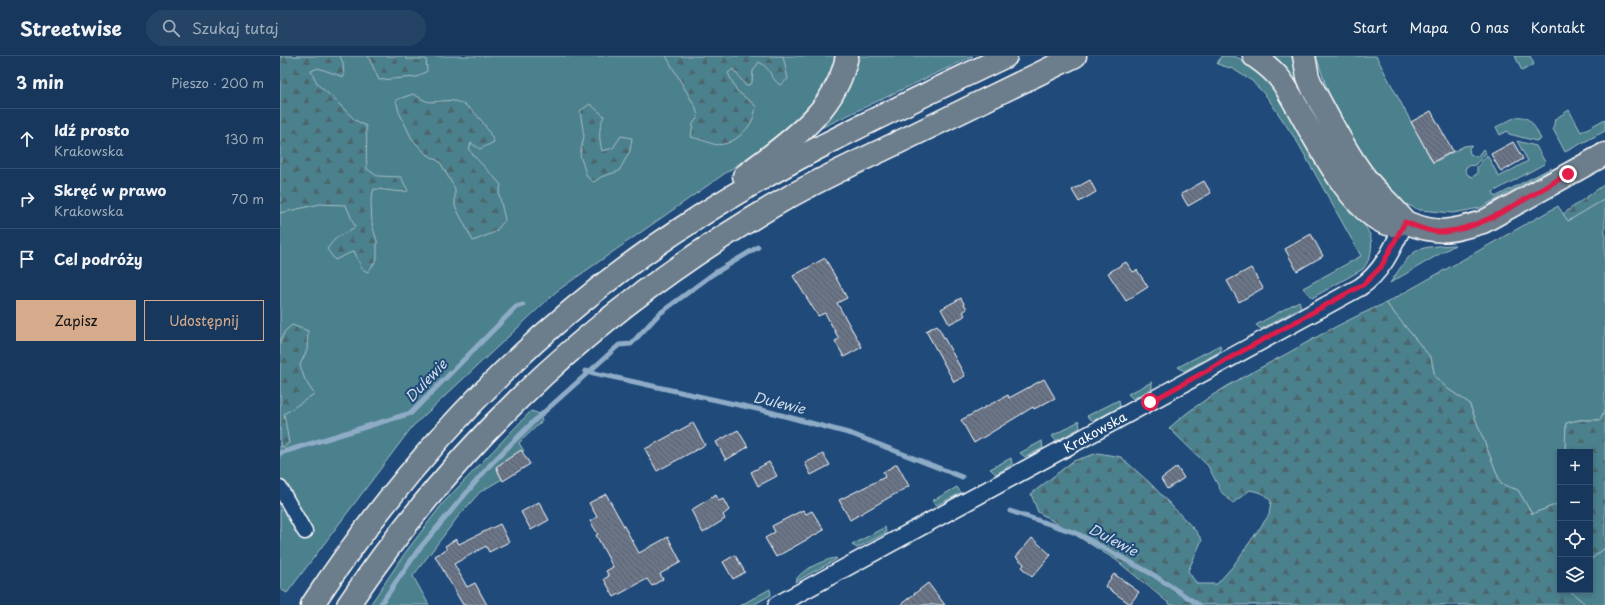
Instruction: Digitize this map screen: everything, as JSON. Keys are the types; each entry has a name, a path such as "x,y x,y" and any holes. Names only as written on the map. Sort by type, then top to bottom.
{"main road":[{"path":"695,219 724,192 810,123 830,99 847,56"},
{"path":"312,605 341,562 406,475 440,436 503,371 548,329 593,292 662,240 798,158 1006,56"},
{"path":"348,605 397,535 463,456 503,413 562,357 634,298 709,246 790,197 1075,56"},
{"path":"1254,56 1268,66 1283,82 1337,176 1354,198 1368,212 1384,223 1395,226 1405,222"},
{"path":"1304,56 1308,77 1313,89 1353,160 1374,189 1397,211 1405,222 1422,229 1440,232 1461,229 1483,222 1605,154"}],"street":[{"name":"Krakowska","path":"777,605 1357,289 1371,279 1381,267 1405,222"},
{"path":"280,488 305,532"}],"green space":[{"path":"280,56 836,56 824,90 809,108 774,139 557,291 412,427 287,593 280,589"},
{"path":"280,56 340,56 343,63 344,77 318,68 311,71 318,85 355,120 366,126 367,169 377,176 401,177 408,191 399,192 374,189 371,200 372,225 377,241 377,259 368,272 362,269 354,251 335,260 327,249 335,239 355,227 346,205 320,204 280,213"},
{"path":"368,56 405,56 406,59 426,59 427,71 417,77 379,80"},
{"path":"666,56 783,56 788,79 780,85 776,82 766,67 759,62 753,71 752,83 746,86 733,69 728,73 737,91 756,106 755,112 749,126 736,139 724,144 713,144 691,137 693,124 698,117 696,108"},
{"path":"858,56 973,56 821,128 834,112 849,85"},
{"path":"1221,56 1233,56 1249,64 1265,78 1280,96 1306,138 1338,195 1364,224 1370,235 1372,244 1371,253 1368,262 1363,269 1312,298 1303,288 1361,256 1298,143 1267,97 1252,81 1233,69 1217,64"},
{"path":"1269,56 1296,56 1316,110 1309,113"},
{"path":"1316,56 1376,56 1433,163 1464,146 1472,145 1469,148 1470,154 1477,157 1483,149 1486,153 1475,165 1467,166 1465,170 1468,175 1472,177 1477,174 1477,167 1487,155 1499,177 1528,161 1517,141 1536,146 1545,162 1544,164 1493,192 1495,197 1551,168 1550,170 1480,208 1453,213 1420,210 1403,203 1377,181 1332,103"},
{"path":"1515,56 1530,56 1534,64 1522,71"},
{"path":"413,94 429,102 454,101 461,103 473,111 487,129 494,142 480,149 471,143 469,150 501,185 499,194 505,220 495,232 473,241 455,206 455,189 440,162 425,153 412,139 399,112 396,100"},
{"path":"590,104 604,116 600,134 602,151 613,148 621,136 632,138 630,151 619,171 601,177 594,182 587,177 580,155 584,136 580,111"},
{"path":"1569,110 1581,132 1605,119 1605,131 1565,152 1553,129 1555,119"},
{"path":"1516,117 1529,120 1541,139 1536,141 1509,134 1507,131 1500,135 1496,127"},
{"path":"1605,184 1605,199 1568,221 1563,214"},
{"path":"1605,199 1605,409 1600,420 1579,420 1566,423 1565,449 1557,449 1557,504 1532,514 1518,490 1501,484 1469,403 1448,389 1435,377 1431,358 1386,303 1558,206 1568,221"},
{"path":"1455,245 1390,283 1404,263 1415,252 1430,247"},
{"path":"1299,301 1301,307 1261,329 1256,325"},
{"path":"1386,303 1431,358 1435,377 1448,389 1469,403 1501,484 1518,490 1532,514 1557,504 1557,593 1572,593 1586,605 1171,605 1116,560 1038,512 1031,494 1073,461 1098,453 1121,457 1150,483 1195,530 1202,540 1188,571 1197,584 1217,584 1233,566 1269,515 1271,501 1262,493 1250,490 1233,503 1222,493 1208,466 1169,428 1182,416 1226,387 1336,326"},
{"path":"292,325 308,331 307,350 300,365 305,380 314,394 284,414 289,443 284,447 280,446 280,342 285,331"},
{"path":"1220,345 1221,351 1184,371 1178,367"},
{"path":"1152,382 1152,388 1133,399 1128,394"},
{"path":"1119,400 1120,407 1093,421 1087,416"},
{"path":"1605,409 1605,548 1593,558 1593,449 1565,449 1566,423 1579,420 1600,420"},
{"path":"531,411 540,414 542,421 519,443 524,451 496,468 502,479 480,492 457,518 413,576 429,605 370,605 405,553 443,503"},
{"path":"1079,421 1080,428 1056,441 1052,436"},
{"path":"1042,441 1043,448 1025,457 1020,453"},
{"path":"1011,458 1012,464 996,474 990,469"},
{"path":"957,487 961,493 937,505 932,501"},
{"path":"885,527 886,533 857,548 852,545"},
{"path":"1605,548 1605,605 1586,605 1572,593 1593,593 1593,558"},
{"path":"836,558 837,559 795,582 801,574 812,566"},
{"path":"770,589 771,595 753,605 741,605"}],"building":[{"path":"1431,111 1453,151 1433,162 1411,122"},
{"path":"1513,142 1523,159 1501,172 1491,154"},
{"path":"1090,180 1096,192 1079,202 1072,190"},
{"path":"1204,181 1211,193 1188,206 1181,194"},
{"path":"1311,234 1323,256 1297,271 1285,249"},
{"path":"825,258 847,298 837,303 862,347 844,357 835,341 839,339 825,313 818,316 793,276"},
{"path":"1126,262 1133,272 1137,270 1148,287 1126,301 1108,273"},
{"path":"1251,268 1263,288 1239,302 1227,281"},
{"path":"961,298 967,309 963,312 965,315 949,324 941,309"},
{"path":"937,325 965,376 954,382 926,331"},
{"path":"1044,379 1055,398 1034,409 1033,407 974,443 961,420 1008,395 1009,398"},
{"path":"693,423 705,445 657,471 645,449"},
{"path":"738,430 748,447 726,460 716,442"},
{"path":"521,450 530,464 503,481 496,467"},
{"path":"823,454 830,465 811,475 805,463"},
{"path":"769,462 777,476 758,486 751,472"},
{"path":"897,464 909,486 850,520 839,500 885,477 883,472"},
{"path":"1177,467 1184,478 1167,489 1161,479"},
{"path":"606,494 639,553 668,537 681,562 660,574 663,579 652,586 647,579 614,597 604,579 609,576 606,571 613,567 596,535 598,534 590,521 597,517 589,503"},
{"path":"716,495 719,501 723,499 729,510 723,515 725,519 703,533 691,510"},
{"path":"539,502 549,520 531,530 521,512"},
{"path":"803,510 806,514 812,511 824,530 776,557 765,538 775,532 772,526"},
{"path":"500,524 509,542 489,552 486,546 454,564 467,587 475,583 487,605 463,605 435,556 447,549 445,546 456,539 459,544"},
{"path":"1032,538 1051,555 1032,577 1022,568 1024,564 1016,557"},
{"path":"735,555 745,572 733,579 723,562"},
{"path":"1114,574 1139,592 1130,604 1105,586"},
{"path":"928,583 945,605 900,605"}],"waterway":[{"path":"380,605 419,549 490,465 534,421 619,345 631,344 659,314 713,274 758,247"},
{"name":"Dulewie","path":"280,453 411,413 516,307 523,305"},
{"name":"Dulewie","path":"585,371 766,411 852,434 962,477"},
{"name":"Dulewie","path":"1010,511 1076,533 1152,574 1199,605"}],"route":[{"path":"1150,402 1364,284 1371,279 1381,267 1405,222 1422,229 1440,232 1461,229 1483,222 1568,174"}]}
